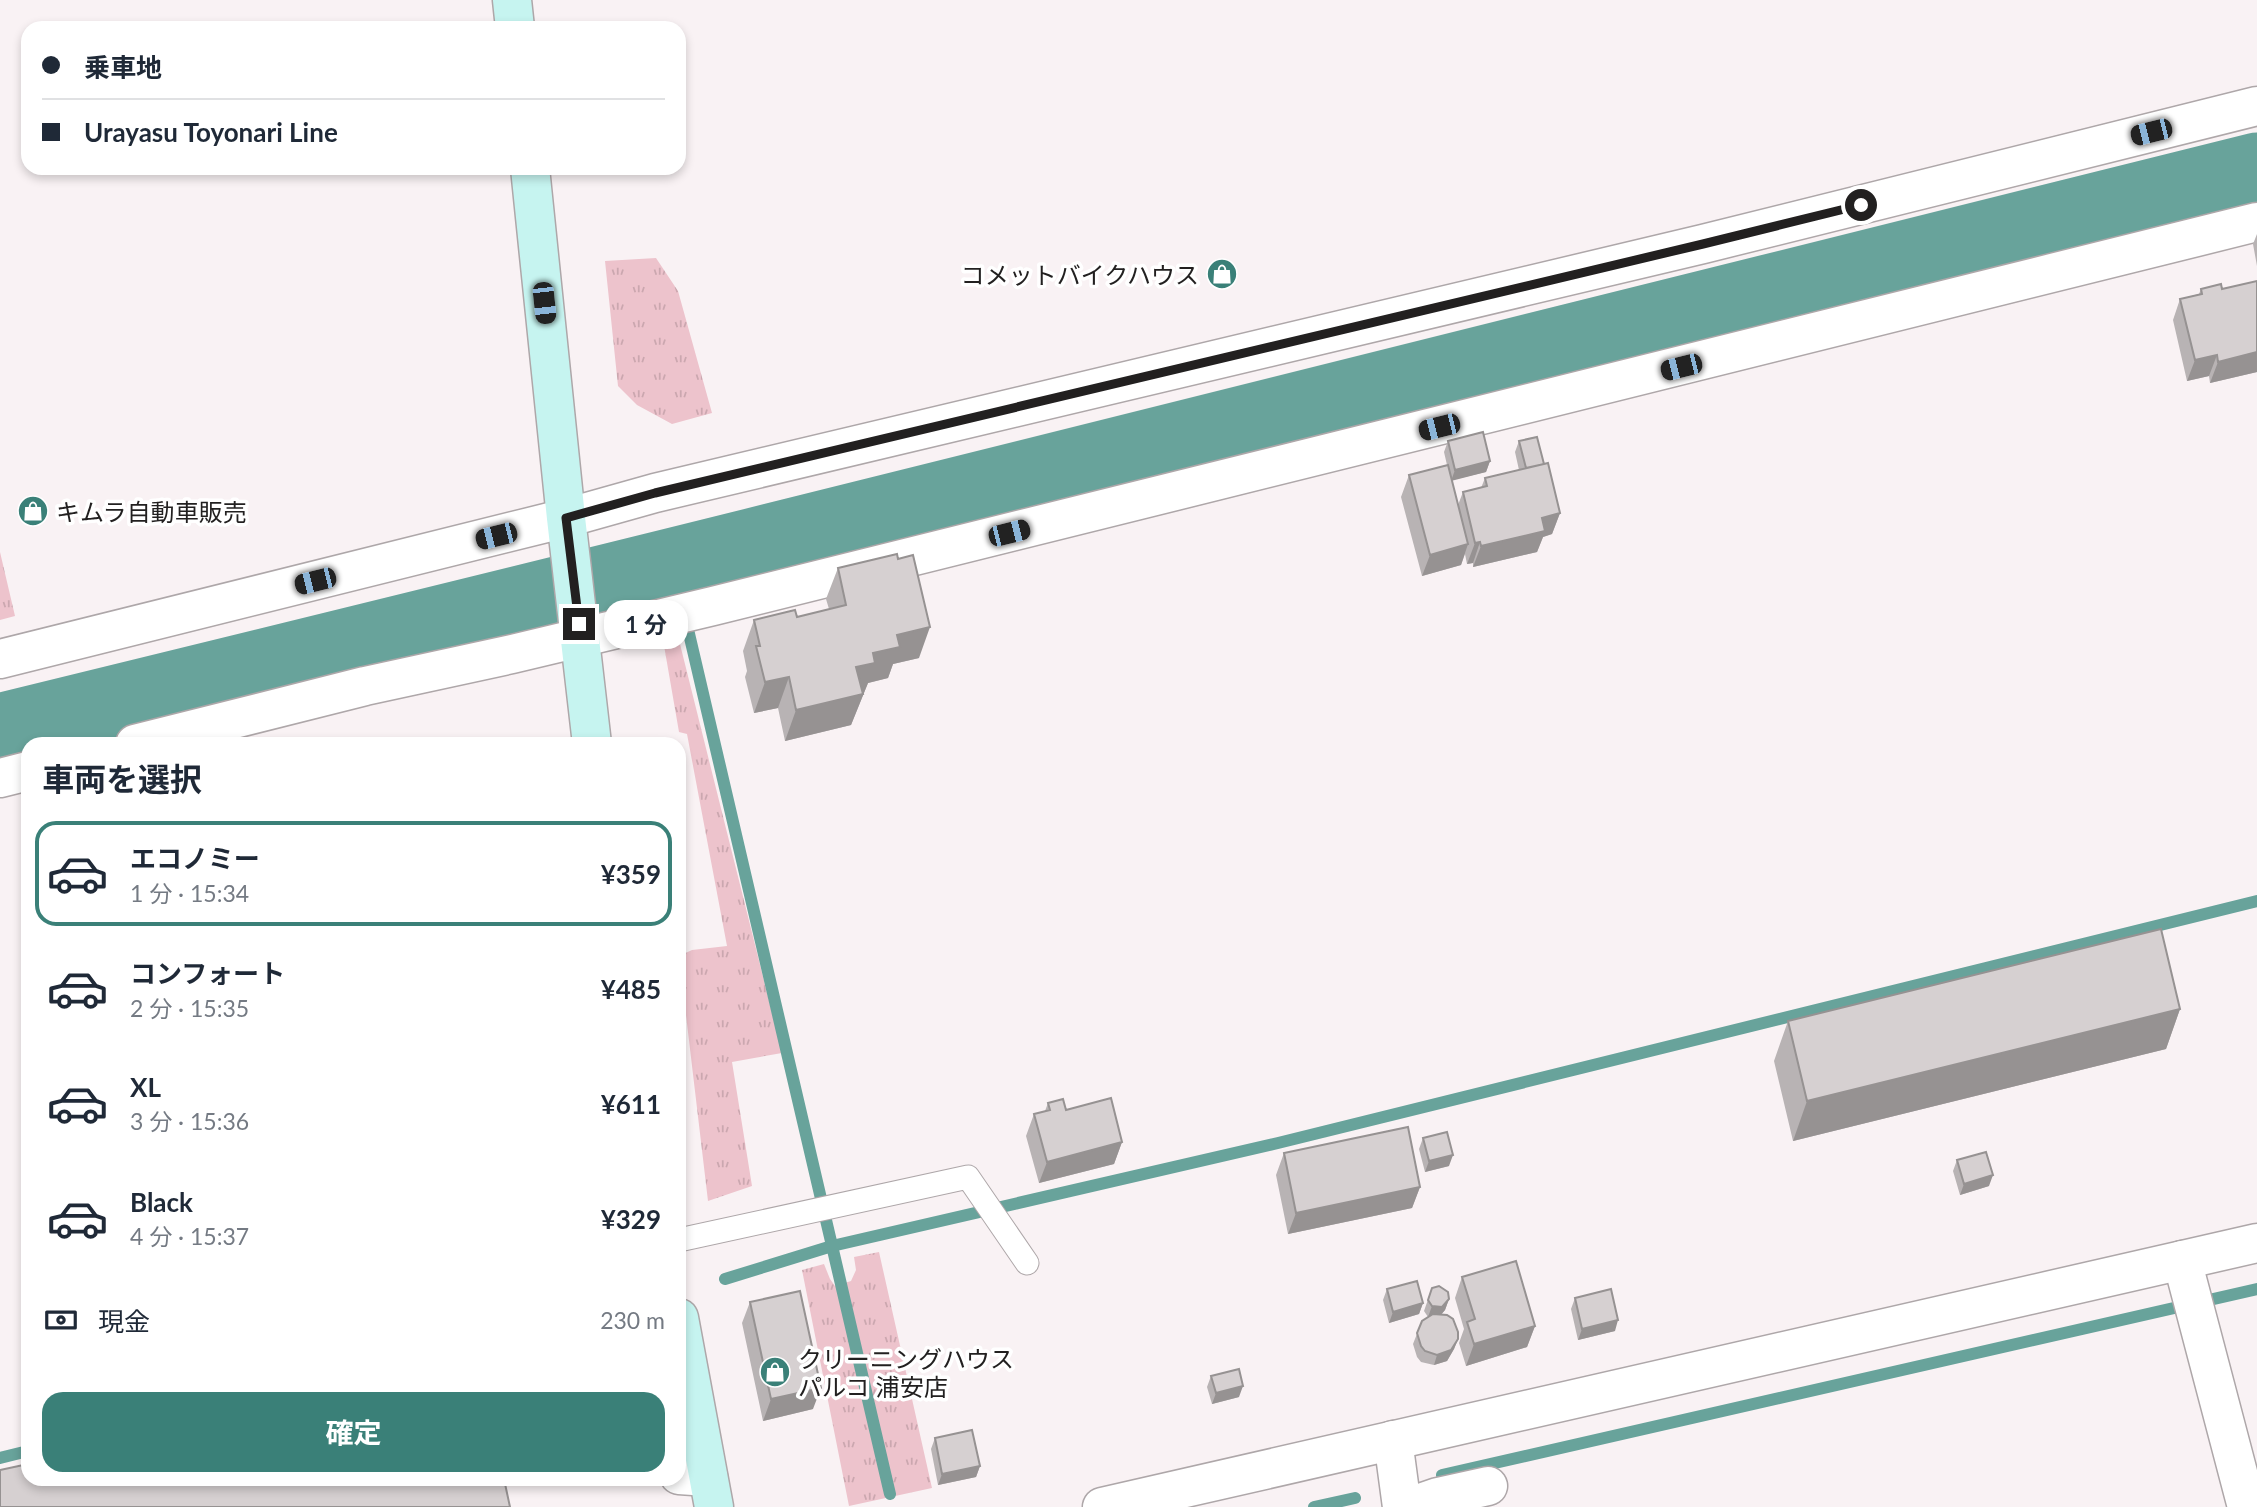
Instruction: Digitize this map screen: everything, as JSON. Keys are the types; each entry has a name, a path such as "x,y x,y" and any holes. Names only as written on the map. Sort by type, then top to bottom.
{"main road":[{"path":"512,0 514,21"},
{"path":"531,175 591,737"},
{"path":"686,1374 700,1486"}],"street":[{"path":"0,659 566,518 655,493 1703,244 2257,106"},
{"path":"162,737 580,631 1667,370 2257,222"},
{"path":"0,778 21,773"},
{"path":"1102,1507 1393,1440 2190,1288 2257,1243"},
{"path":"2190,1288 2247,1507"},
{"path":"1393,1440 1402,1507"},
{"path":"1409,1507 1438,1497 1488,1486"}],"lane":[{"path":"686,1238 968,1177 1027,1263"}],"green space":[{"path":"656,258 678,291 712,413 672,424 637,405 618,386 605,261"},
{"path":"0,552 15,616 0,620"},
{"path":"676,628 782,1053 732,1062 752,1186 708,1201 686,1015 686,953 727,946 687,734 679,732 662,634"},
{"path":"879,1252 932,1488 849,1506 802,1270 824,1264 835,1286 851,1281 856,1270 854,1257"}],"building":[{"path":"2257,281 2257,352 2218,362 2217,355 2195,360 2180,299 2202,294 2201,289 2221,284 2222,289"},
{"path":"1483,432 1490,461 1455,470 1448,441"},
{"path":"1537,437 1544,464 1526,468 1519,441"},
{"path":"1548,463 1560,513 1542,518 1545,531 1481,546 1480,542 1475,543 1463,492 1487,486 1485,478"},
{"path":"1448,465 1468,544 1430,555 1409,475"},
{"path":"897,554 898,559 913,555 930,627 897,635 900,647 873,653 875,663 856,667 863,694 796,710 789,677 765,682 756,646 760,646 754,620 795,610 797,617 846,605 838,568"},
{"path":"2161,929 2180,1009 1807,1101 1788,1021"},
{"path":"1111,1098 1122,1142 1047,1162 1034,1114 1050,1110 1048,1103 1063,1099 1066,1110"},
{"path":"1408,1127 1420,1187 1296,1213 1284,1153"},
{"path":"1447,1132 1453,1155 1429,1161 1423,1138"},
{"path":"1986,1152 1993,1175 1964,1184 1957,1160"},
{"path":"1516,1261 1535,1326 1474,1344 1467,1322 1475,1319 1462,1277"},
{"path":"1417,1281 1423,1303 1393,1312 1387,1289"},
{"path":"1439,1286 1448,1292 1449,1299 1442,1307 1432,1306 1428,1300 1432,1288"},
{"path":"1611,1289 1618,1320 1582,1329 1575,1298"},
{"path":"800,1291 821,1388 771,1399 750,1302"},
{"path":"1433,1314 1447,1315 1453,1319 1458,1332 1458,1339 1451,1350 1437,1355 1425,1351 1417,1333 1422,1321"},
{"path":"1239,1369 1243,1386 1216,1393 1211,1376"},
{"path":"972,1430 980,1466 942,1474 935,1438"},
{"path":"21,1466 21,1486 506,1486 510,1507 0,1507 0,1470"}],"waterway":[{"path":"0,732 2257,171"},
{"path":"675,566 681,596"},
{"path":"687,625 890,1494"},
{"path":"725,1279 832,1246 1278,1143 2257,901"},
{"path":"1442,1475 2257,1289"},
{"path":"0,1458 21,1453"},
{"path":"1314,1507 1355,1498"}],"place":[{"name":"コメットバイクハウス","path":"1222,274"},
{"name":"キムラ自動車販売","path":"33,511"},
{"name":"クリーニングハウス パルコ 浦安店","path":"775,1372"}],"route":[{"path":"579,624 566,518 655,493 1861,205"}]}
